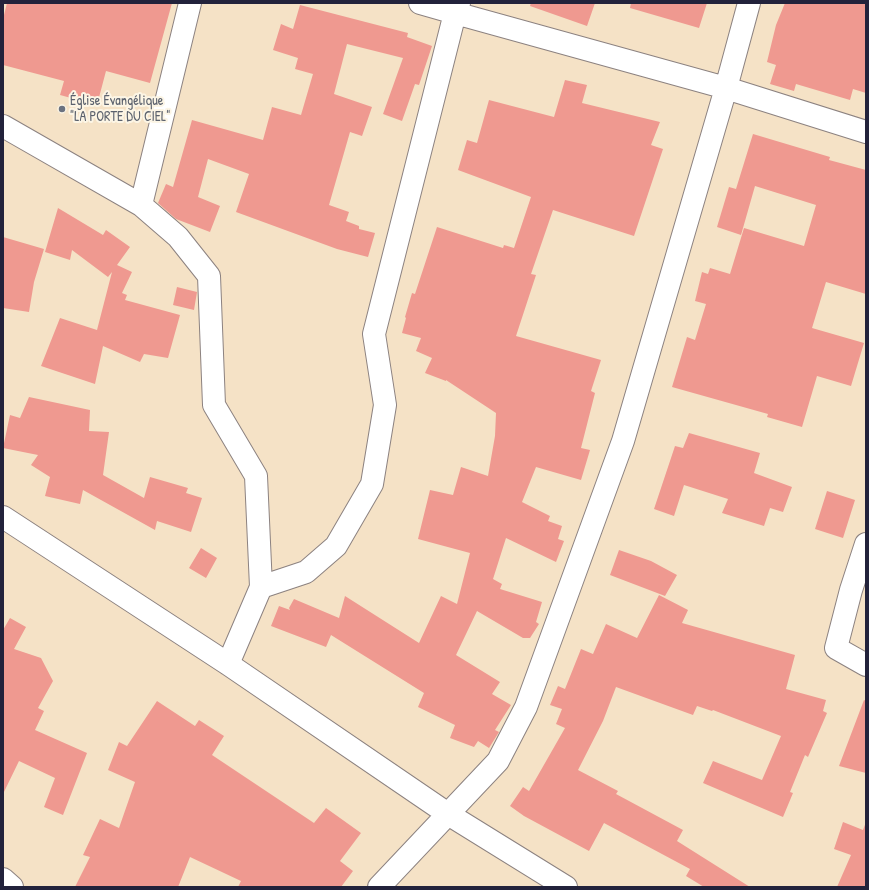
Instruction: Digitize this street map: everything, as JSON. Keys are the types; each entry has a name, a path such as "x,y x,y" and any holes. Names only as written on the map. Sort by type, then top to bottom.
{"street":[{"path":"141,205 190,3"},
{"path":"420,3 457,8 726,88 866,132"},
{"path":"379,887 498,761 526,707 623,441 726,88 748,3"},
{"path":"261,587 306,572 336,546 372,484 385,405 374,334 457,8"},
{"path":"3,126 141,205 178,237 209,276 214,405 256,476 261,587 228,664"},
{"path":"3,517 228,664 448,814 566,887"},
{"path":"866,544 851,590 836,648 866,665"},
{"path":"3,879 12,887"}],"building":[{"path":"7,3 172,3 150,83 106,71 97,105 60,95 64,81 3,65 3,19"},
{"path":"531,3 595,3 587,26 530,6"},
{"path":"631,3 707,3 699,28 630,8"},
{"path":"785,3 866,3 866,93 853,89 850,100 796,84 794,91 770,84 776,65 767,62 776,25"},
{"path":"300,5 408,33 407,37 432,46 419,85 415,84 402,121 383,114 403,58 347,44 334,94 372,107 362,136 350,132 329,205 349,212 346,221 359,226 359,229 375,233 368,257 337,249 236,212 249,174 208,159 198,197 220,206 210,232 176,219 158,203 166,184 173,187 192,120 263,140 272,107 301,115 313,74 295,69 298,58 273,50 281,24 293,29"},
{"path":"565,80 587,85 582,103 660,122 651,145 663,149 634,236 553,210 531,274 536,275 516,336 601,360 591,391 595,393 581,448 590,450 581,480 536,467 522,502 550,516 548,521 562,526 558,539 564,541 556,562 506,538 493,579 502,584 500,589 542,602 536,622 539,624 530,638 523,638 477,611 456,655 500,682 492,694 511,705 495,730 499,732 489,748 478,741 474,747 450,738 455,725 418,707 424,693 331,635 326,647 271,626 279,606 290,610 289,608 294,599 339,618 345,596 419,643 441,596 457,604 470,553 418,539 430,490 453,495 461,467 488,476 495,436 496,413 446,380 425,373 432,358 416,351 421,338 402,333 405,317 412,293 415,294 437,227 503,248 504,245 514,248 531,197 458,170 467,140 477,143 489,100 554,117"},
{"path":"753,134 830,157 829,160 866,170 866,294 826,282 812,328 864,343 851,386 817,376 802,427 767,417 768,414 672,387 687,337 695,340 706,304 695,301 702,272 708,274 710,268 730,274 744,228 804,246 816,205 755,186 741,235 717,227 729,187 736,189"},
{"path":"58,208 103,235 106,230 130,247 117,265 132,272 122,293 127,295 125,300 180,315 168,358 144,354 140,362 103,346 95,384 41,366 60,318 97,330 112,272 108,277 72,250 70,260 45,252"},
{"path":"3,237 44,249 34,282 29,312 3,308"},
{"path":"177,287 197,292 194,310 173,305"},
{"path":"29,397 90,410 89,431 109,432 103,475 144,498 150,477 188,488 186,493 202,498 191,532 157,521 155,530 83,490 80,504 45,496 50,477 31,465 38,455 3,448 10,415 20,418"},
{"path":"689,433 760,453 754,473 792,487 783,512 770,508 764,526 722,513 728,499 684,485 674,516 654,509 675,446 683,448"},
{"path":"827,491 855,500 843,538 815,529"},
{"path":"201,548 217,558 206,578 189,568"},
{"path":"619,550 651,561 677,575 665,596 610,575"},
{"path":"659,595 688,610 682,623 795,655 786,689 826,700 823,711 827,713 808,757 805,755 790,792 793,793 783,817 703,783 713,761 762,780 781,736 713,710 712,711 697,706 693,715 616,687 603,721 578,770 618,791 616,794 683,830 677,841 750,887 704,887 686,876 690,869 604,823 589,851 524,816 510,806 523,787 529,791 565,728 556,724 562,709 550,705 558,686 565,689 581,649 593,654 606,624 637,638"},
{"path":"10,618 26,627 14,649 41,658 53,681 38,708 44,711 35,730 87,753 63,815 44,807 55,778 19,761 3,794 3,630"},
{"path":"864,700 866,701 866,773 839,766"},
{"path":"157,701 195,726 199,720 224,736 212,755 314,823 326,808 361,833 340,861 353,871 341,887 238,887 241,881 190,857 178,887 75,887 90,857 83,855 100,819 119,828 135,782 108,770 119,742 127,746"},
{"path":"843,822 863,830 866,822 866,887 837,887 851,855 834,849"}],"place":[{"name":"Église Évangélique \"LA PORTE DU CIEL\"","path":"62,109"}]}
